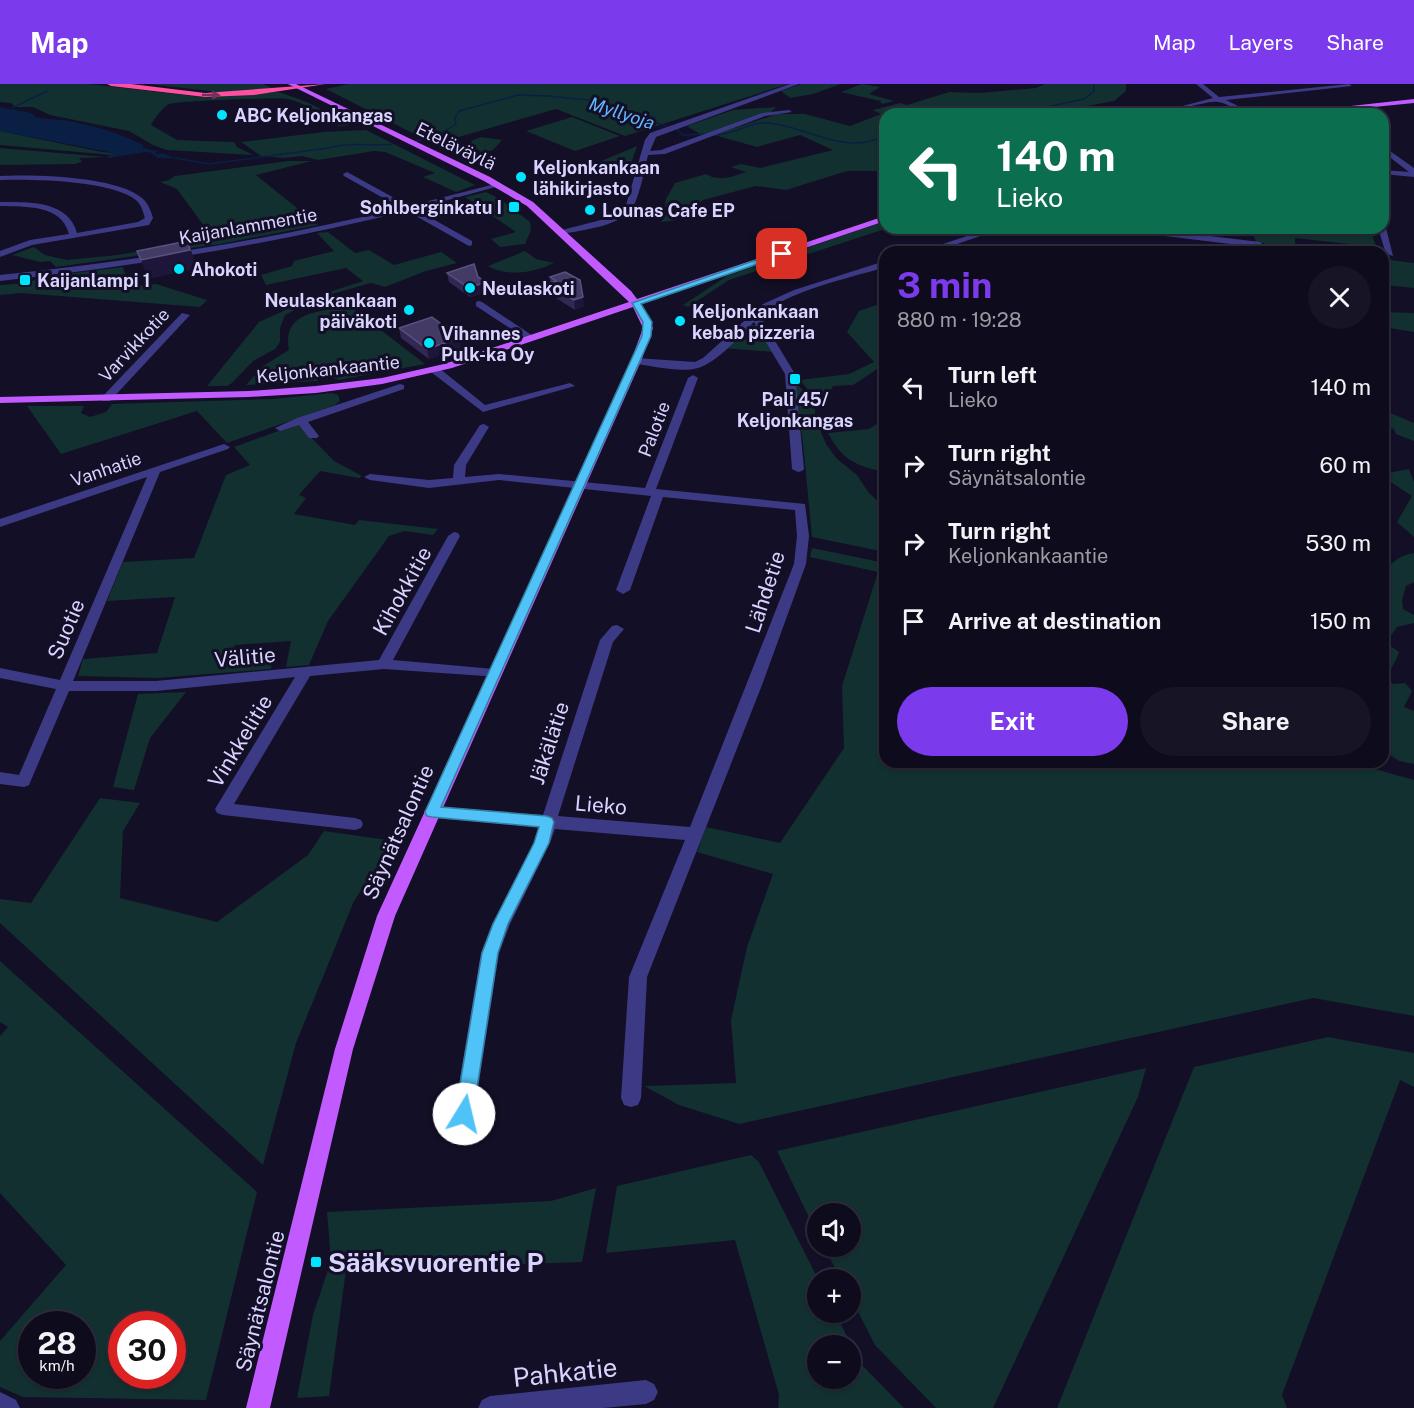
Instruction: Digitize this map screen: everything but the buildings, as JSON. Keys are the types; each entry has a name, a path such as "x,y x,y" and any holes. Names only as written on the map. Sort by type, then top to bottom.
{"highway":[{"path":"111,84 205,95 229,95 295,85 322,84"}],"main road":[{"name":"Eteläväylä","path":"295,85 499,185 530,204 562,231 636,303"},
{"path":"1343,108 1414,101"},
{"name":"Keljonkankaantie","path":"0,400 274,394 347,388 435,370 879,220"},
{"name":"Säynätsalontie","path":"258,1408 344,1049 386,916 636,361 648,328 636,303"}],"street":[{"path":"562,231 614,218 626,211 630,206 649,140 653,135 796,84"},
{"path":"1199,84 1218,99 1238,108"},
{"path":"1180,108 1218,99 1349,86"},
{"path":"646,153 662,152 761,116 789,112"},
{"path":"1389,153 1414,174"},
{"path":"1389,172 1414,174"},
{"path":"347,174 469,243"},
{"path":"0,178 65,180 107,187 130,194 146,207 149,218 146,223 138,225 30,243 0,254"},
{"name":"Kaijanlammentie","path":"0,278 118,265 310,232 411,209 499,185"},
{"path":"0,204 54,210 68,219 74,235"},
{"path":"942,246 980,234"},
{"path":"1165,234 1246,246"},
{"path":"948,244 955,246"},
{"path":"636,361 697,365 707,360 766,306 797,292 879,266"},
{"path":"479,304 531,338"},
{"name":"Varvikkotie","path":"106,399 186,315"},
{"path":"755,315 790,374 798,469"},
{"path":"435,370 483,408 570,386"},
{"name":"Palotie","path":"623,590 653,493 693,378"},
{"path":"280,428 399,387"},
{"path":"347,388 347,404"},
{"path":"301,420 313,436"},
{"path":"459,479 460,465 484,427"},
{"name":"Vanhatie","path":"0,524 224,447"},
{"name":"Suotie","path":"0,778 24,780 155,471"},
{"name":"Lähdetie","path":"370,477 429,484 459,479 499,477 801,507 803,536 800,564 755,685 638,977 631,1098"},
{"name":"Kihokkitie","path":"384,664 454,536"},
{"name":"Jäkälätie","path":"464,1114 490,953 501,924 542,843 607,640 617,629"},
{"name":"Välitie","path":"0,673 64,686 156,686 384,664 494,674"},
{"name":"Vinkkelitie","path":"304,673 223,809 355,824"},
{"name":"Lieko","path":"432,812 694,834"},
{"name":"Pahkatie","path":"490,1408 646,1392"},
{"path":"0,1404 8,1408"}],"green space":[{"path":"0,84 89,84 202,97 279,92 309,103 352,125 338,126 338,122 288,99 175,103 164,108 151,125 177,140 234,142 237,147 253,155 167,150 129,131 50,115 33,107 15,107 11,103 0,102"},
{"path":"149,84 263,84 272,88 226,93"},
{"path":"349,84 788,84 625,136 556,109 434,144 326,89"},
{"path":"802,84 841,84 813,94 790,98 781,91"},
{"path":"862,84 880,87 869,94 894,101 882,104 880,101 841,92"},
{"path":"1045,84 1126,84 1126,91 1114,101 1077,108 881,108 900,103 907,105 949,92 979,93 1036,88"},
{"path":"776,107 771,112 703,136 687,126 733,110"},
{"path":"777,114 805,114 850,126 879,115 879,171 847,171 786,190 756,186 703,200 676,220 661,222 669,211 665,206 666,199 675,183 706,174 716,178 731,177 746,172 731,167 741,164 760,168 833,150 800,135 757,147 714,135"},
{"path":"572,117 620,136 575,151 526,131"},
{"path":"366,130 475,185 456,192 423,177 435,173 385,152 374,151 318,160 302,156 284,158 261,156 241,142 324,132"},
{"path":"0,131 114,153 112,155 0,145"},
{"path":"481,137 502,140 493,150 483,153 469,144"},
{"path":"637,146 629,170 599,162"},
{"path":"0,148 106,157 79,158 82,162 75,164 0,165"},
{"path":"288,161 312,161 256,175 318,225 220,244 56,267 50,261 40,262 12,255 34,247 45,255 67,260 118,255 187,243 204,226 177,189 160,182 175,176"},
{"path":"486,192 500,199 530,222 531,230 525,244 500,247 491,239 516,232 465,197"},
{"path":"879,223 879,231 729,280 688,307 683,305 727,276"},
{"path":"328,232 355,253 369,250 394,265 441,252 457,263 426,271 385,287 371,283 321,297 285,315 280,328 280,342 275,349 253,361 232,383 227,386 207,386 259,322 314,297 363,281 346,268 266,285 261,275 292,266 294,261 334,251 317,233"},
{"path":"1253,234 1372,234 1376,246 1295,238 1295,245 1264,246 1264,243 1256,242"},
{"path":"525,251 536,259 554,263 538,269 512,273 488,266"},
{"path":"1389,260 1414,263 1414,288 1389,286"},
{"path":"123,267 129,287 156,284 207,300 200,307 21,293 0,295 0,285 27,283 43,277"},
{"path":"879,304 879,368 853,385 833,386 822,407 800,380 849,374 874,362 847,332 859,311"},
{"path":"351,307 425,364 339,380 322,374 317,381 246,385 263,366 289,350 288,337 291,327 298,320 317,312"},
{"path":"1389,312 1414,313 1414,332 1389,328"},
{"path":"746,325 758,325 774,352 722,348"},
{"path":"794,382 809,395 815,406 815,418 826,444 837,459 857,475 868,492 879,502 879,551 812,537 803,443"},
{"path":"332,393 338,395 340,401 335,405 227,443 197,411 61,454 27,406 84,406 81,413 90,417 106,412 112,404 273,399"},
{"path":"1389,412 1414,423 1414,441 1396,434 1394,429 1389,428"},
{"path":"879,423 879,470 858,464 845,456 828,433 869,429"},
{"path":"298,424 334,461 362,476 359,478 320,471 299,495 306,498 294,514 355,525 359,520 438,529 433,535 405,531 389,536 328,621 309,665 286,667 291,641 235,645 229,666 272,663 271,669 158,678 78,676 83,659 157,653 175,597 107,601 123,562 194,558 226,475 250,465 234,447"},
{"path":"1409,469 1414,482 1414,537 1397,522 1412,496 1389,481 1389,473"},
{"path":"812,548 879,562 879,768 1371,768 1414,780 1414,1016 1313,998 739,1124 679,1105 644,1086 736,1083 731,1020 747,947 773,874 697,852 706,827 780,843 844,748 842,686 878,572 810,557"},
{"path":"1414,553 1414,582 1406,586 1402,600 1403,609 1414,615 1414,623 1397,627 1389,639 1389,567 1405,555"},
{"path":"1389,645 1399,652 1389,672"},
{"path":"1389,681 1393,684 1405,683 1412,691 1404,707 1414,711 1414,764 1399,761 1389,754"},
{"path":"186,692 150,738 134,790 113,787 138,694"},
{"path":"100,798 140,803 123,831 120,898 217,922 308,855 324,831 395,841 354,901 296,1043 263,1165 0,923 0,899 31,903"},
{"path":"0,961 257,1192 206,1400 23,1397 0,1387 0,1341 18,1320 18,1389 96,1389 96,1311 26,1311 66,1265 0,1193 0,1036 8,1027 0,1022"},
{"path":"1328,1037 1414,1053 1414,1087 1400,1080 1282,1395 1287,1408 1057,1408 1194,1067"},
{"path":"1146,1068 1138,1097 993,1408 936,1408 875,1345 861,1318 861,1269 836,1269 829,1257 861,1257 861,1203 807,1203 807,1213 777,1151"},
{"path":"751,1155 759,1162 813,1269 807,1269 807,1323 840,1323 846,1335 807,1335 807,1389 861,1389 861,1363 904,1408 778,1408 779,1395 735,1240 606,1253 617,1186"},
{"path":"596,1188 582,1262 346,1270 329,1396 297,1398 313,1315 331,1261 327,1212 551,1201"}],"water":[{"path":"0,107 32,113 35,117 93,126 134,141 143,145 143,148 158,151 155,153 157,154 163,153 175,158 158,158 146,152 109,158 106,157 114,153 0,131"}],"waterway":[{"name":"Myllyoja","path":"1043,108 1084,99 1094,91 1094,84"},
{"path":"12,108 47,91"},
{"name":"Myllyoja","path":"416,141 437,135 456,124 455,118 459,111 518,95 588,100 624,116 641,118 666,126"},
{"name":"Myllyoja","path":"715,135 755,124 769,123 839,142 868,142 879,138"},
{"name":"Myllyoja","path":"676,128 683,135 706,134"},
{"name":"Myllyoja","path":"175,158 209,164 344,145 392,144"}],"place":[{"name":"ABC Keljonkangas","path":"222,115"},
{"name":"Keljonkankaan lähikirjasto","path":"521,177"},
{"name":"Sohlberginkatu I","path":"514,207"},
{"name":"Lounas Cafe EP","path":"590,210"},
{"name":"Ahokoti","path":"179,269"},
{"name":"Kaijanlampi 1","path":"25,280"},
{"name":"Neulaskoti","path":"470,288"},
{"name":"Neulaskankaan päiväkoti","path":"409,310"},
{"name":"Keljonkankaan kebab pizzeria","path":"680,321"},
{"name":"Vihannes Pulk-ka Oy","path":"429,343"},
{"name":"Pali 45/ Keljonkangas","path":"795,379"},
{"name":"Sääksvuorentie P","path":"316,1262"}],"route":[{"path":"464,1114 490,953 501,924 542,843 547,822 432,812 647,336 648,322 636,303 782,254"}]}
